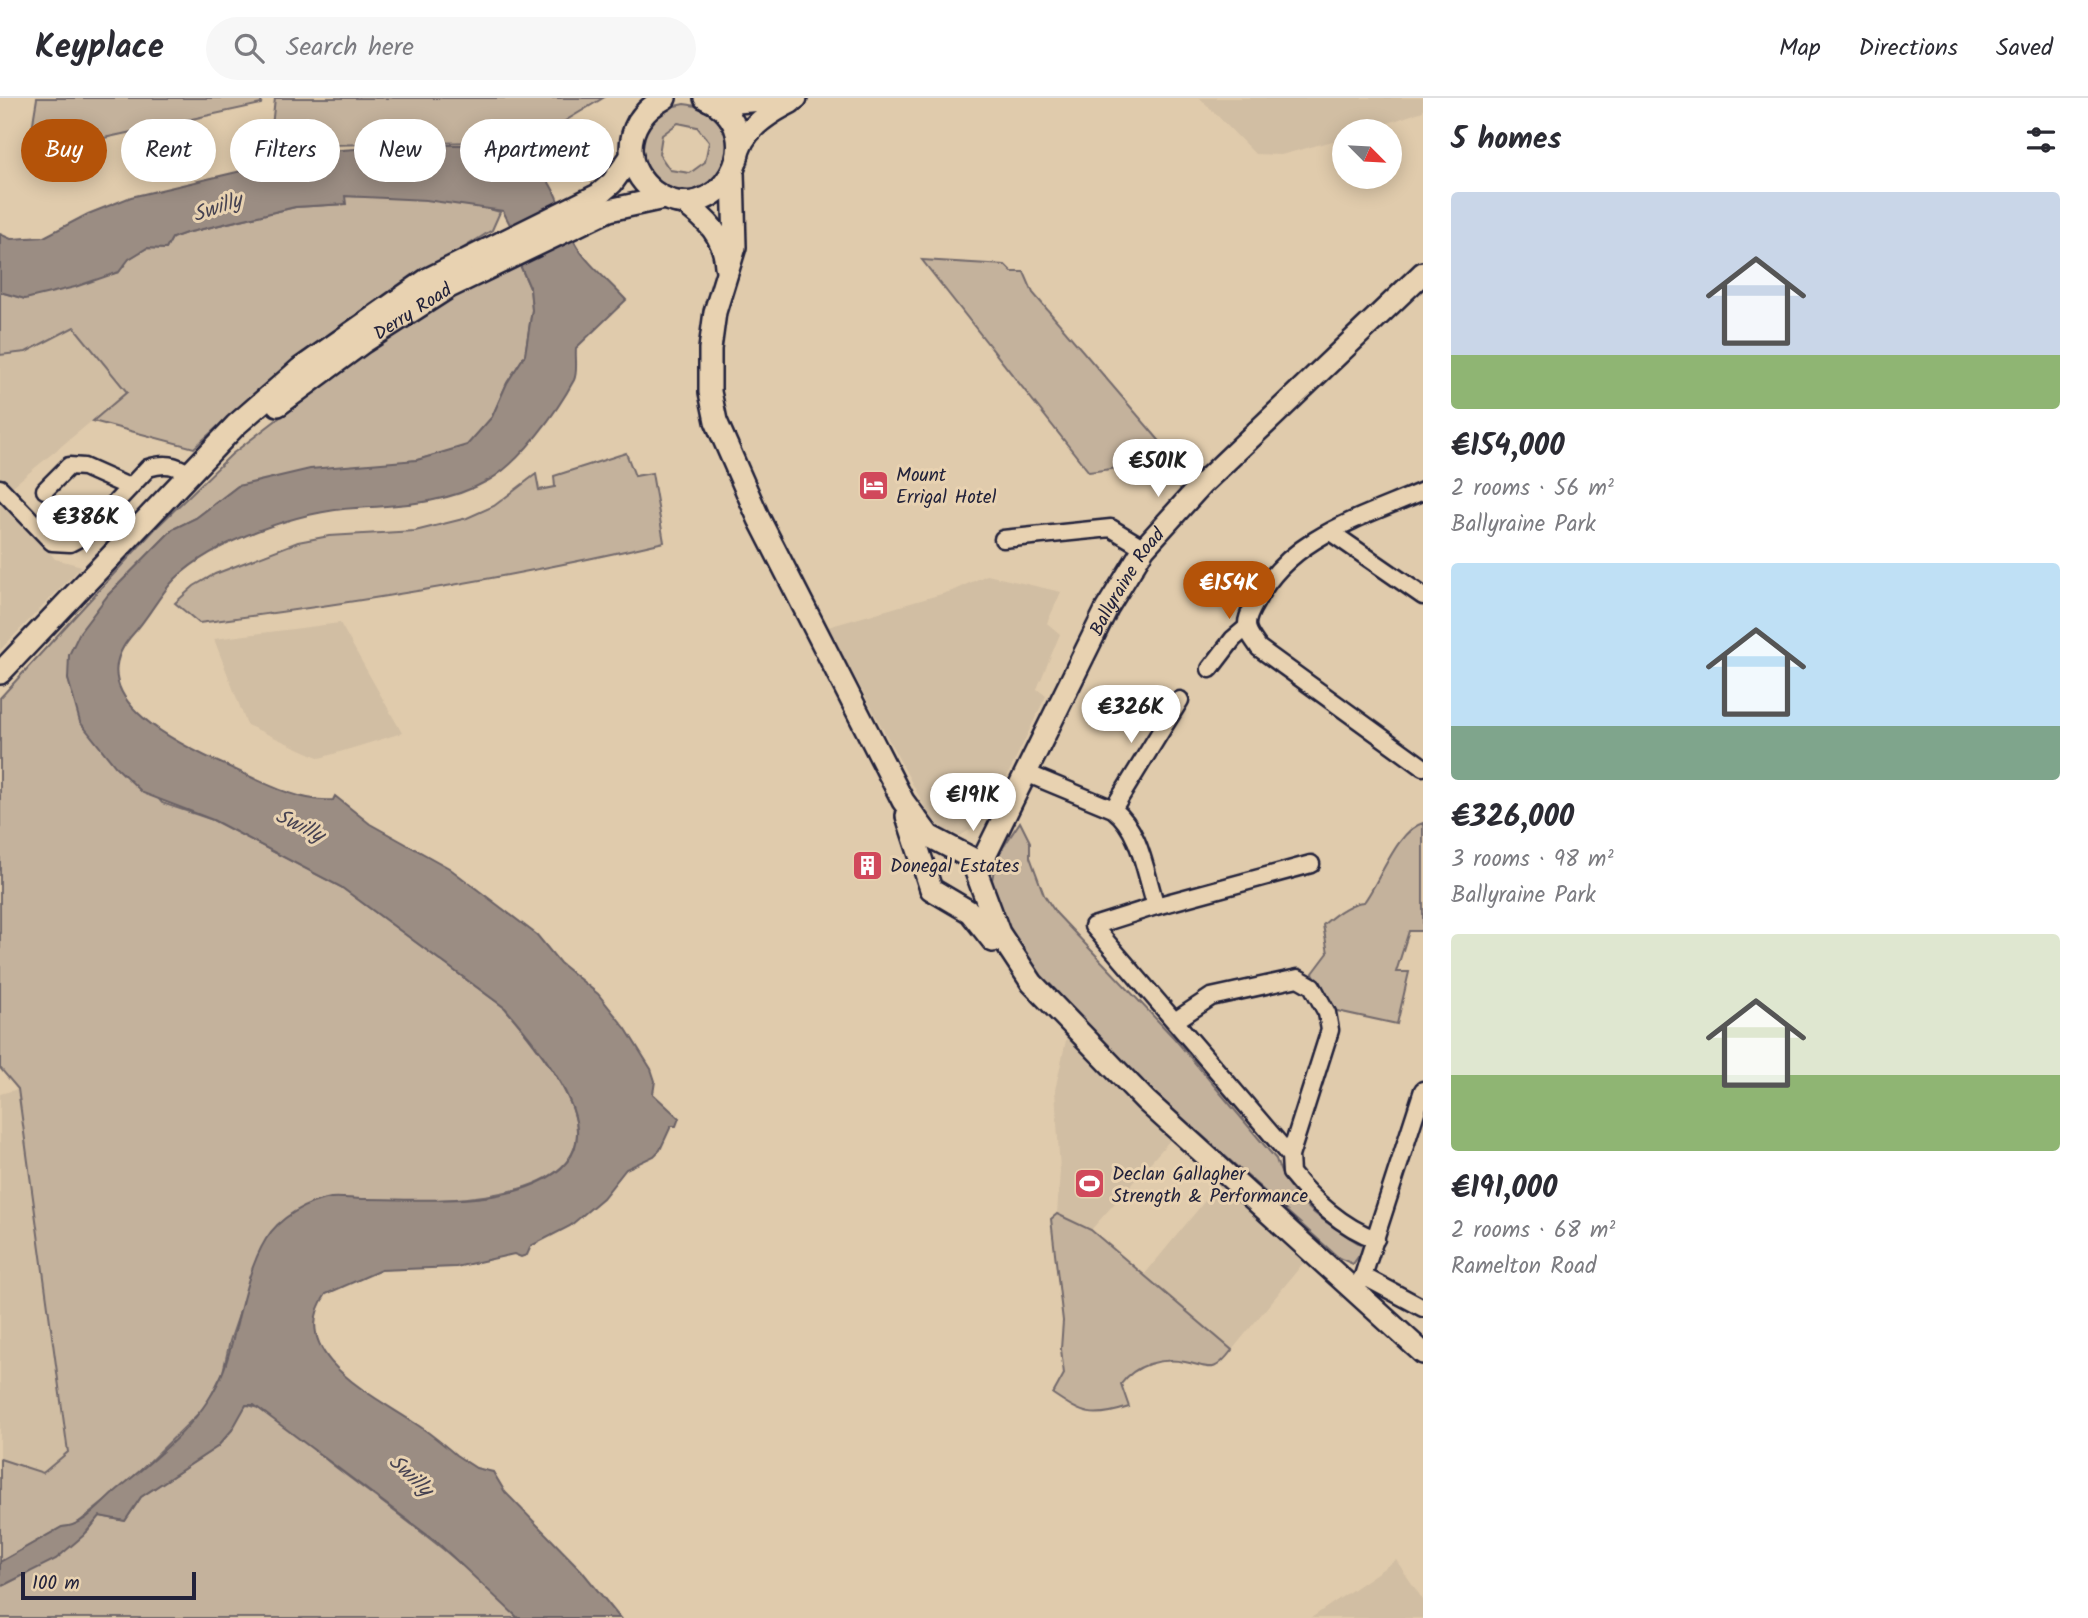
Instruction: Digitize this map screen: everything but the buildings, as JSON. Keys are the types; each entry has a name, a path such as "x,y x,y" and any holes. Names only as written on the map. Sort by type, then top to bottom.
{"main road":[{"path":"633,98 632,145 642,180 716,231 724,251 726,272"},
{"name":"Derry Road","path":"0,673 190,474 362,343 497,253 575,215 608,188 632,145 647,110 665,98"},
{"path":"707,99 737,102 798,98"},
{"path":"798,98 759,123 744,139 739,150 733,172 736,240 726,272 710,349 712,406 720,437 903,801 926,877 935,894 970,912 1001,951 1019,966 1146,1101 1359,1283 1423,1353"},
{"path":"707,99 719,106 734,124 739,150"},
{"name":"Derry Road","path":"575,215 623,205 711,195 733,172"},
{"name":"Ballyraine Road","path":"977,874 1107,608 1144,548 1205,481 1423,273"},
{"path":"903,801 929,836 971,858 999,933 1019,966"},
{"path":"926,877 934,856 955,849 1006,811"},
{"path":"951,900 970,892 977,874"}],"street":[{"path":"0,488 52,542 69,543 85,535 148,468 160,464 176,465 190,474"},
{"path":"45,490 69,466 84,467 129,487"},
{"path":"1210,669 1233,639 1246,628 1248,617 1258,598 1280,566 1299,549 1423,491"},
{"path":"1003,539 1111,528 1144,548"},
{"path":"1332,533 1423,596"},
{"path":"1246,628 1259,648 1423,767"},
{"path":"1113,809 1180,700"},
{"path":"1026,773 1113,809 1130,827 1156,906"},
{"path":"1290,1156 1093,926 1311,864"},
{"path":"1175,1021 1211,997 1297,978 1312,986 1327,1013 1330,1030 1290,1156 1291,1173 1353,1230 1376,1239"},
{"path":"1423,1090 1376,1239 1359,1283 1423,1308"}],"shaded area":[{"path":"37,98 262,98 261,104 192,119 121,119 121,134 107,137 107,119 34,119"},
{"path":"275,98 603,98 568,119 460,119 460,142 446,143 446,119 354,119 354,144 340,145 340,119 273,119"},
{"path":"1200,98 1423,98 1423,111 1400,119 1332,119 1332,141 1281,155 1255,154"},
{"path":"684,104 704,110 717,121 725,135 727,151 724,166 715,180 701,188 682,191 664,187 651,178 644,164 642,149 645,134 653,120 666,110","holes":["678,123 697,127 709,142 705,162 690,173 670,170 659,154 662,135"]},
{"path":"345,196 443,200 500,212 492,230 344,323 259,389 194,448 93,421 127,392 74,327 26,352 0,355 0,292 25,299 119,272 128,259 147,248 166,249 172,238 186,233 296,207 345,204"},
{"path":"922,260 1005,265 1012,272 1024,272 1033,293 1170,453 1163,462 1089,472"},
{"path":"520,265 530,288 532,310 525,355 507,383 492,417 467,446 417,460 238,486 196,518 173,529 108,595 68,679 74,696 162,803 213,820 341,887 505,1008 550,1066 569,1100 577,1131 569,1158 547,1178 514,1190 475,1197 433,1200 331,1198 256,1265 230,1341 223,1372 206,1406 129,1482 74,1526 62,1527 0,1562 0,1459 43,1473 68,1452 18,1089 0,1068 0,698 156,528 232,454 398,327 493,274"},
{"path":"74,326 127,392 2,495 55,559 82,566 0,650 0,355 26,351"},
{"path":"626,453 635,476 652,473 664,542 433,588 199,623 175,603 194,586 215,574 298,542 329,536 415,531 467,518 494,506 536,474 539,490 555,487 554,476"},
{"path":"987,575 1061,592 1047,623 1060,634 1037,689 1046,696 986,820 960,836 941,828 928,813 828,627 952,591"},
{"path":"340,623 402,733 320,758 247,725 214,639"},
{"path":"1020,822 1030,842 1030,857 1044,895 1056,913 1174,1038 1276,1159 1290,1188 1300,1200 1325,1221 1365,1247 1353,1264 1339,1258 1147,1086 1061,1002 1005,931 992,880 996,858"},
{"path":"1423,823 1423,931 1409,931 1396,972 1409,972 1397,1024 1333,1010 1313,973 1328,953 1323,925 1347,907 1364,902 1405,835"},
{"path":"1067,1036 1171,1139 1091,1230 1057,1214 1060,1171 1055,1090"},
{"path":"18,1089 68,1452 43,1473 0,1459 0,1094"},
{"path":"1219,1184 1305,1261 1232,1350 1144,1275"},
{"path":"1057,1214 1091,1230 1232,1350 1226,1358 1211,1367 1167,1361 1141,1367 1121,1384 1129,1407 1106,1413 1081,1411 1053,1394 1064,1374 1061,1349 1063,1321 1051,1219"},
{"path":"246,1405 256,1407 291,1429 475,1576 518,1618 0,1618 0,1587 28,1573 88,1531 100,1516 125,1521 141,1497 217,1447 232,1430 239,1413"},
{"path":"1396,1560 1423,1600 1423,1618 1311,1618"}],"water":[{"name":"Swilly","path":"446,145 460,145 460,182 548,182 575,243 626,300 576,348 575,377 567,392 537,435 501,472 473,488 441,499 310,515 260,530 212,552 175,579 164,592 119,656 117,676 124,695 137,712 177,741 289,793 319,800 333,800 335,796 370,824 449,868 537,935 560,963 598,994 626,1029 651,1069 655,1081 653,1094 679,1118 676,1126 671,1126 660,1150 654,1156 626,1169 603,1198 570,1226 531,1246 527,1255 521,1257 514,1254 456,1267 381,1270 326,1294 316,1315 316,1335 325,1354 339,1370 357,1386 424,1430 456,1455 476,1468 493,1472 505,1492 581,1570 620,1618 518,1618 438,1543 254,1405 246,1405 232,1430 217,1447 141,1497 125,1521 100,1516 84,1535 56,1559 0,1587 0,1562 62,1527 85,1519 193,1421 216,1387 224,1369 252,1269 266,1239 278,1224 303,1207 331,1198 451,1200 480,1198 518,1190 537,1184 553,1174 566,1162 575,1147 577,1129 574,1114 560,1081 505,1008 341,887 213,820 143,793 115,766 80,722 68,679 69,655 80,632 108,595 173,529 196,518 238,486 310,469 417,460 467,445 492,417 507,383 525,355 532,310 530,288 520,265 528,260 503,211 426,200 345,196 346,204 295,207 186,233 172,238 166,249 147,248 129,259 119,272 75,287 25,299 0,292 0,234 11,239 44,237 88,214 131,197 195,182 216,182 216,177 230,174 230,182 340,182 340,150 354,149 354,182 446,182"}],"place":[{"name":"Mount Errigal Hotel","path":"873,485"},
{"name":"Donegal Estates","path":"867,865"},
{"name":"Declan Gallagher Strength & Performance","path":"1089,1184"}]}
